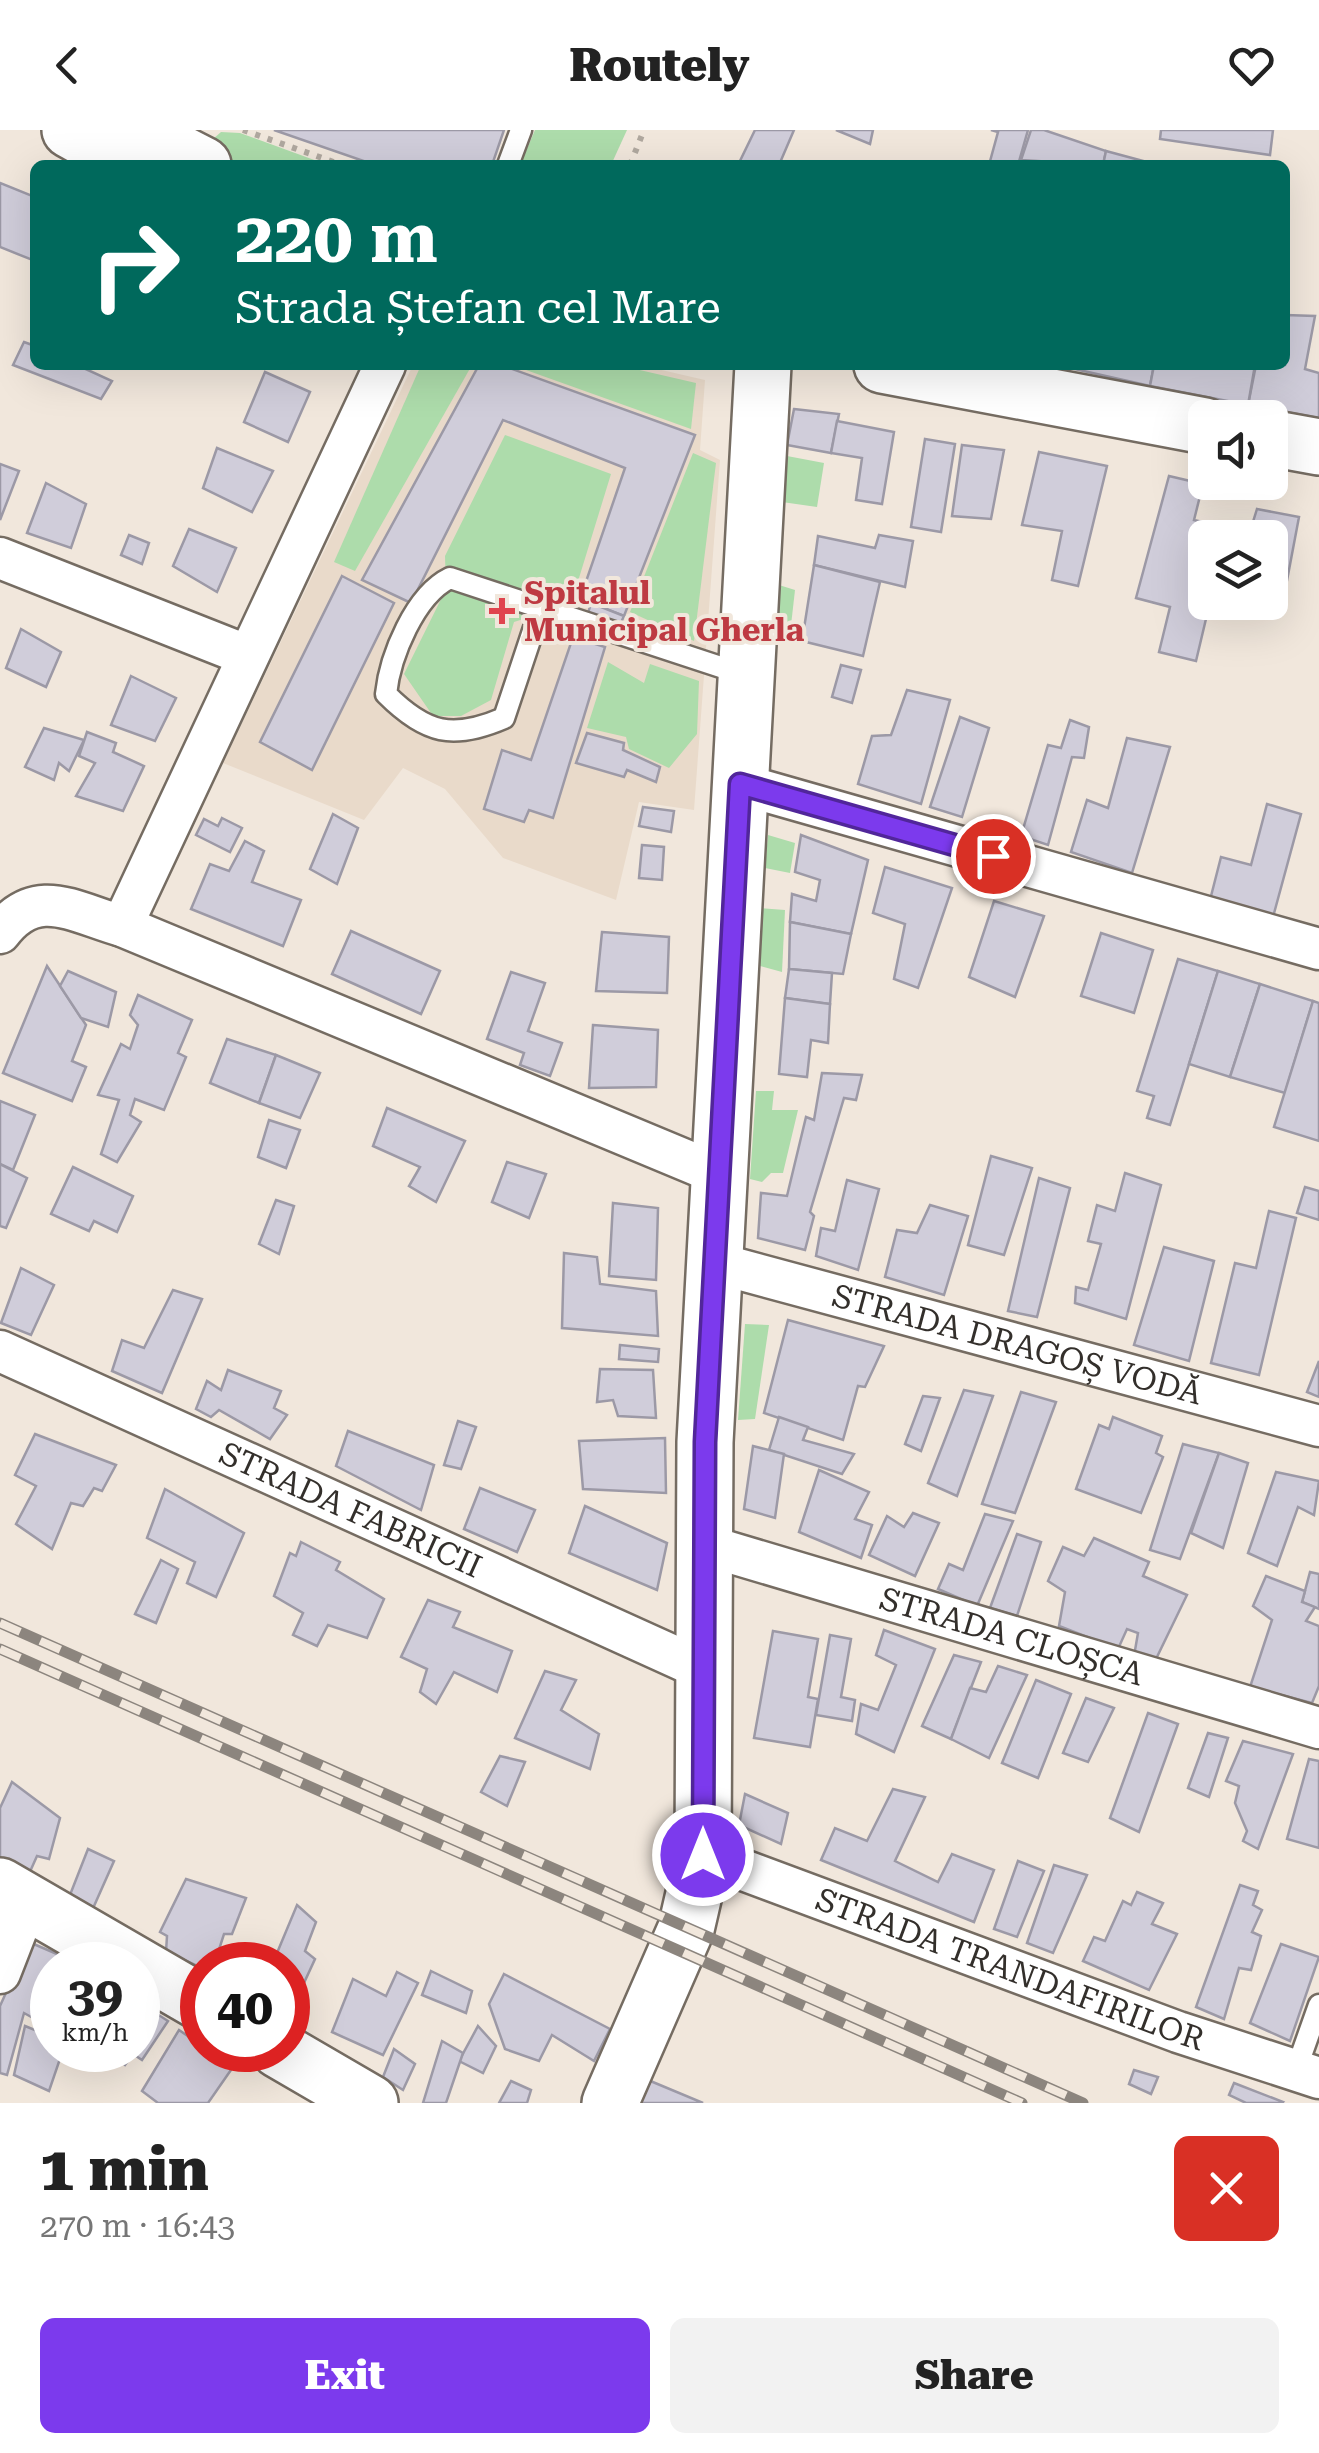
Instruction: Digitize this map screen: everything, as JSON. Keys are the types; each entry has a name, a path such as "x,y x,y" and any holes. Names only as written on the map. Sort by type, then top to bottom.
{"street":[{"path":"70,130 123,160"},
{"path":"135,130 193,160"},
{"path":"122,926 383,370"},
{"path":"610,2103 686,1929 703,1855 705,1442 763,370"},
{"path":"908,370 1188,423"},
{"path":"1288,441 1319,447"},
{"path":"0,558 246,655"},
{"path":"740,784 1319,950"},
{"path":"0,933 20,910 40,902 122,926 720,1175"},
{"name":"STRADA DRAGOȘ VODĂ","path":"716,1263 1319,1426"},
{"name":"STRADA FABRICII","path":"0,1351 702,1670"},
{"name":"STRADA CLOȘCA","path":"705,1545 1319,1728"},
{"name":"STRADA TRANDAFIRILOR","path":"703,1855 1178,2032 1307,2074"},
{"path":"0,1973 14,1893 180,1990"},
{"path":"310,2068 370,2103"}],"lane":[{"path":"510,160 521,130"},
{"path":"540,610 504,718 477,729 448,734 406,714 386,694 388,669 431,588 450,578 470,581 540,610 746,674"},
{"path":"1307,2074 1319,2005"}],"path":[{"path":"243,130 328,160"},
{"path":"632,160 644,130"}],"shaded area":[{"name":"Spitalul Municipal Gherla","path":"411,370 662,370 705,380 700,450 720,460 694,810 639,802 616,900 503,858 445,789 403,768 364,820 223,763"}],"green space":[{"path":"535,130 627,130 613,160 522,160"},
{"path":"221,132 240,133 314,160 222,160 212,140"},
{"path":"419,370 469,370 355,571 334,562"},
{"path":"526,370 640,370 696,383 691,429"},
{"path":"505,435 611,474 571,604 514,622 491,700 461,716 433,716 404,674 446,589 445,556"},
{"path":"693,453 716,463 694,641 630,612"},
{"path":"787,456 824,463 817,507 782,502"},
{"path":"779,585 795,590 789,643 773,638"},
{"path":"608,662 644,683 650,664 699,681 697,734 669,768 629,749 626,737 587,728"},
{"path":"768,835 795,843 790,873 765,868"},
{"path":"759,908 785,910 782,972 760,966"},
{"path":"756,1091 774,1091 772,1110 798,1110 783,1173 771,1173 762,1182 750,1179"},
{"path":"745,1324 769,1325 755,1419 738,1420"}],"building":[{"path":"274,130 504,130 494,160 361,160"},
{"path":"755,130 794,130 781,160 740,160"},
{"path":"836,130 873,130 870,144"},
{"path":"991,130 1028,130 1019,160 990,160 998,132"},
{"path":"1031,130 1044,130 1106,151 1104,160 1021,160"},
{"path":"1161,130 1273,130 1270,155 1160,139"},
{"path":"1106,151 1139,160 1104,160"},
{"path":"0,183 30,195 30,259 0,247"},
{"path":"1290,315 1315,316 1305,369 1319,373 1319,418 1288,412 1288,400 1249,400 1255,370 1290,370"},
{"path":"24,342 30,344 30,370 88,370 112,381 101,399 13,365"},
{"path":"476,370 515,370 695,435 624,616 580,599 625,468 503,420 411,603 362,580"},
{"path":"1079,370 1153,370 1150,386"},
{"path":"1153,370 1254,370 1249,400 1222,400 1150,386"},
{"path":"265,372 310,392 288,442 244,422"},
{"path":"794,409 839,414 831,453 787,445"},
{"path":"837,421 894,432 882,504 856,500 862,458 831,453"},
{"path":"925,439 955,444 941,532 911,527"},
{"path":"962,445 1004,450 991,519 952,516"},
{"path":"217,448 273,471 252,512 203,488"},
{"path":"1039,452 1107,466 1078,586 1052,580 1062,531 1022,525"},
{"path":"0,464 19,471 0,520"},
{"path":"1169,476 1188,480 1188,500 1199,500 1194,520 1188,520 1188,620 1206,620 1196,661 1159,652 1170,607 1136,598"},
{"path":"46,483 86,504 71,548 27,533"},
{"path":"1257,509 1299,517 1288,575 1288,520 1254,520"},
{"path":"189,529 236,548 217,592 173,566"},
{"path":"129,535 149,543 142,564 121,555"},
{"path":"879,535 913,541 905,587 814,565 818,536 875,548"},
{"path":"814,565 880,582 863,656 802,641"},
{"path":"342,576 394,603 312,770 260,742"},
{"path":"591,603 624,616 618,629 587,617"},
{"path":"21,629 61,652 46,687 6,668"},
{"path":"573,637 605,647 553,818 529,810 524,822 484,809 502,750 531,760"},
{"path":"841,665 861,670 852,703 832,697"},
{"path":"131,676 176,698 155,741 111,725"},
{"path":"907,690 950,700 921,804 858,784 872,736 891,735"},
{"path":"960,717 989,728 962,817 930,807"},
{"path":"1070,720 1089,727 1084,758 1072,757 1048,845 1021,836 1048,745 1061,748"},
{"path":"44,728 84,740 69,771 59,763 54,780 25,767"},
{"path":"87,732 116,743 113,752 144,766 123,811 76,796 95,763 79,756"},
{"path":"587,733 624,743 623,750 660,767 656,782 627,770 624,777 576,763"},
{"path":"1127,738 1170,747 1132,873 1071,852 1087,800 1108,808"},
{"path":"1267,804 1301,814 1273,917 1210,900 1221,857 1251,865"},
{"path":"643,807 674,811 671,832 639,826"},
{"path":"333,814 358,828 337,884 310,869"},
{"path":"222,818 242,828 230,852 196,835 204,819 218,826"},
{"path":"801,835 868,860 851,934 790,922 792,894 816,901 820,880 795,872"},
{"path":"245,841 264,851 252,882 301,900 283,946 191,909 210,864 229,871"},
{"path":"642,845 664,847 662,880 639,878"},
{"path":"885,867 952,888 918,988 894,979 905,924 873,913"},
{"path":"994,901 1044,916 1015,997 969,977"},
{"path":"790,922 851,934 843,974 789,969"},
{"path":"351,931 440,971 421,1014 332,974"},
{"path":"602,932 669,937 667,993 596,991"},
{"path":"1101,933 1153,950 1134,1013 1081,996"},
{"path":"1178,959 1218,971 1170,1125 1147,1118 1154,1096 1137,1091"},
{"path":"47,966 86,1025 72,1061 86,1067 72,1101 3,1073"},
{"path":"789,969 832,973 830,1004 785,998"},
{"path":"68,971 116,992 108,1027 81,1018 60,986"},
{"path":"1218,971 1260,984 1230,1077 1189,1064"},
{"path":"511,972 545,983 528,1031 562,1043 550,1076 520,1065 524,1053 487,1039"},
{"path":"1260,984 1313,1001 1285,1093 1230,1077"},
{"path":"138,995 192,1020 178,1053 186,1057 164,1110 135,1099 130,1115 141,1122 117,1162 101,1154 119,1100 98,1095 121,1044 130,1049 138,1025 130,1015"},
{"path":"785,998 830,1004 828,1043 811,1040 807,1077 779,1074"},
{"path":"1313,1001 1319,1003 1319,1141 1274,1127"},
{"path":"593,1025 658,1030 656,1087 589,1088"},
{"path":"227,1039 276,1055 259,1103 210,1083"},
{"path":"276,1055 320,1073 300,1118 259,1103"},
{"path":"822,1073 862,1075 856,1100 844,1098 810,1212 814,1216 805,1250 758,1238 761,1193 787,1196 806,1117 814,1120"},
{"path":"0,1101 35,1115 13,1170 0,1164"},
{"path":"387,1108 465,1141 436,1202 409,1186 420,1167 373,1146"},
{"path":"269,1120 300,1130 286,1168 258,1157"},
{"path":"991,1156 1032,1168 1004,1255 968,1245"},
{"path":"507,1162 546,1174 529,1218 492,1202"},
{"path":"0,1164 27,1178 6,1228 0,1226"},
{"path":"73,1167 133,1196 117,1232 94,1221 89,1231 51,1214"},
{"path":"1125,1173 1161,1185 1126,1319 1075,1303 1076,1287 1088,1290 1101,1244 1088,1241 1097,1205 1115,1211"},
{"path":"1039,1178 1070,1188 1037,1317 1008,1311"},
{"path":"847,1180 879,1189 858,1270 816,1256 821,1228 835,1231"},
{"path":"1305,1187 1319,1191 1319,1220 1297,1213"},
{"path":"276,1200 294,1206 279,1254 259,1244"},
{"path":"613,1203 658,1208 656,1280 609,1276"},
{"path":"930,1205 968,1216 944,1295 885,1277 897,1230 917,1233"},
{"path":"1269,1211 1296,1218 1259,1375 1211,1363 1235,1263 1256,1268"},
{"path":"1164,1247 1214,1261 1189,1361 1134,1345"},
{"path":"564,1253 597,1257 600,1284 656,1291 658,1336 562,1328"},
{"path":"21,1268 54,1285 31,1335 1,1323"},
{"path":"173,1290 202,1299 162,1393 112,1371 122,1340 144,1348"},
{"path":"788,1320 884,1346 865,1387 858,1386 843,1440 764,1413"},
{"path":"620,1345 659,1349 658,1362 619,1359"},
{"path":"1319,1361 1319,1397 1307,1392"},
{"path":"600,1369 653,1370 656,1418 618,1416 613,1400 597,1402"},
{"path":"228,1370 281,1391 274,1408 287,1415 270,1439 219,1410 211,1417 196,1409 207,1381 221,1390"},
{"path":"964,1390 993,1396 957,1496 928,1483"},
{"path":"1021,1392 1056,1402 1015,1513 982,1504"},
{"path":"923,1396 940,1398 921,1451 905,1444"},
{"path":"779,1417 808,1427 803,1440 854,1454 842,1474 769,1450"},
{"path":"1113,1417 1162,1436 1156,1453 1163,1457 1141,1513 1076,1489 1099,1425 1109,1429"},
{"path":"458,1421 476,1427 461,1469 444,1465"},
{"path":"348,1431 434,1465 421,1510 336,1466"},
{"path":"35,1434 116,1465 102,1491 94,1488 83,1506 71,1503 52,1549 16,1524 36,1486 15,1475"},
{"path":"665,1438 666,1493 583,1489 579,1441"},
{"path":"1183,1444 1219,1453 1180,1559 1150,1550"},
{"path":"753,1446 784,1454 775,1518 744,1509"},
{"path":"1219,1453 1248,1463 1223,1548 1191,1533"},
{"path":"819,1470 869,1492 855,1519 872,1525 861,1558 799,1532"},
{"path":"1276,1472 1319,1481 1314,1515 1298,1507 1277,1566 1248,1553"},
{"path":"480,1488 535,1510 517,1552 464,1529"},
{"path":"165,1489 244,1533 216,1597 187,1583 195,1562 147,1538"},
{"path":"585,1506 667,1543 657,1590 569,1553"},
{"path":"913,1513 939,1523 915,1576 869,1555 887,1516 904,1527"},
{"path":"985,1514 1013,1521 977,1606 938,1589 949,1564 963,1570"},
{"path":"1017,1534 1041,1542 1017,1616 990,1608"},
{"path":"1094,1538 1149,1562 1143,1576 1187,1595 1155,1661 1134,1656 1138,1633 1127,1629 1118,1649 1059,1626 1065,1592 1048,1581 1063,1547 1084,1556"},
{"path":"301,1542 340,1562 336,1570 384,1599 367,1638 328,1625 317,1646 293,1635 303,1613 274,1596 290,1553 296,1556"},
{"path":"161,1560 178,1569 156,1623 135,1614"},
{"path":"1310,1572 1319,1574 1319,1609 1302,1602"},
{"path":"1266,1576 1305,1591 1302,1602 1315,1607 1306,1621 1319,1626 1319,1686 1312,1703 1250,1687 1272,1620 1253,1606"},
{"path":"428,1600 460,1612 453,1627 512,1651 497,1692 454,1672 436,1704 420,1692 427,1669 401,1657"},
{"path":"884,1630 935,1649 894,1752 856,1734 861,1704 878,1710 896,1665 876,1655"},
{"path":"773,1631 818,1639 808,1697 818,1699 810,1747 754,1738"},
{"path":"830,1635 851,1639 841,1697 855,1700 852,1721 816,1715"},
{"path":"954,1655 981,1662 951,1739 922,1726"},
{"path":"998,1666 1027,1675 989,1758 951,1739 970,1688 986,1692"},
{"path":"545,1671 576,1680 561,1710 599,1734 590,1769 515,1738"},
{"path":"1036,1680 1071,1694 1038,1778 1002,1763"},
{"path":"1086,1698 1114,1708 1088,1762 1063,1753"},
{"path":"1148,1713 1178,1724 1139,1832 1110,1818"},
{"path":"1208,1733 1228,1738 1209,1797 1188,1788"},
{"path":"1243,1741 1293,1754 1258,1849 1243,1841 1247,1831 1235,1803 1239,1786 1226,1781"},
{"path":"500,1756 525,1762 507,1806 481,1792"},
{"path":"1309,1759 1319,1761 1319,1848 1287,1839"},
{"path":"12,1782 60,1818 49,1859 37,1856 24,1885 0,1873 0,1808"},
{"path":"893,1789 925,1797 895,1861 938,1882 952,1854 994,1870 974,1922 821,1860 835,1828 867,1841"},
{"path":"745,1794 788,1813 781,1844 739,1825"},
{"path":"88,1849 114,1861 90,1915 68,1900"},
{"path":"1018,1861 1044,1871 1017,1937 994,1929"},
{"path":"1054,1865 1087,1875 1053,1953 1027,1943"},
{"path":"186,1879 246,1898 232,1934 224,1934 221,1942 180,1942 180,1958 166,1952 167,1936 160,1932"},
{"path":"1240,1885 1258,1891 1253,1905 1262,1910 1252,1932 1261,1936 1251,1970 1239,1968 1224,2019 1196,2007"},
{"path":"1137,1892 1163,1903 1152,1924 1177,1934 1149,1990 1083,1961 1094,1937 1105,1941 1123,1901 1131,1905"},
{"path":"297,1905 316,1922 308,1942 282,1942"},
{"path":"30,1942 30,2016 24,2013 7,2075 0,2073 0,2006"},
{"path":"1281,1944 1319,1957 1290,2041 1250,2023"},
{"path":"431,1971 472,1991 466,2013 422,1995"},
{"path":"397,1972 418,1983 383,2055 332,2032 353,1979 386,1996"},
{"path":"504,1974 610,2029 594,2061 552,2035 539,2061 505,2049 489,2004"},
{"path":"160,2016 168,2021 160,2033"},
{"path":"25,2026 30,2028 30,2072 55,2072 49,2091 14,2075"},
{"path":"478,2026 496,2046 483,2073 459,2061"},
{"path":"179,2030 180,2072 230,2072 208,2103 158,2103 142,2091 154,2072 160,2072 160,2061"},
{"path":"442,2041 463,2053 446,2103 423,2103"},
{"path":"394,2049 415,2064 403,2090 383,2077"},
{"path":"1134,2070 1158,2077 1151,2094 1129,2084"},
{"path":"648,2080 703,2103 639,2103"},
{"path":"511,2081 531,2090 527,2103 499,2103"},
{"path":"1234,2083 1283,2102 1246,2103 1229,2095"}],"railway":[{"path":"0,1623 1083,2103"},
{"path":"0,1649 1022,2103"}],"place":[{"name":"Spitalul Municipal Gherla","path":"502,611"}],"route":[{"path":"703,1855 705,1442 740,784 993,856"}]}
